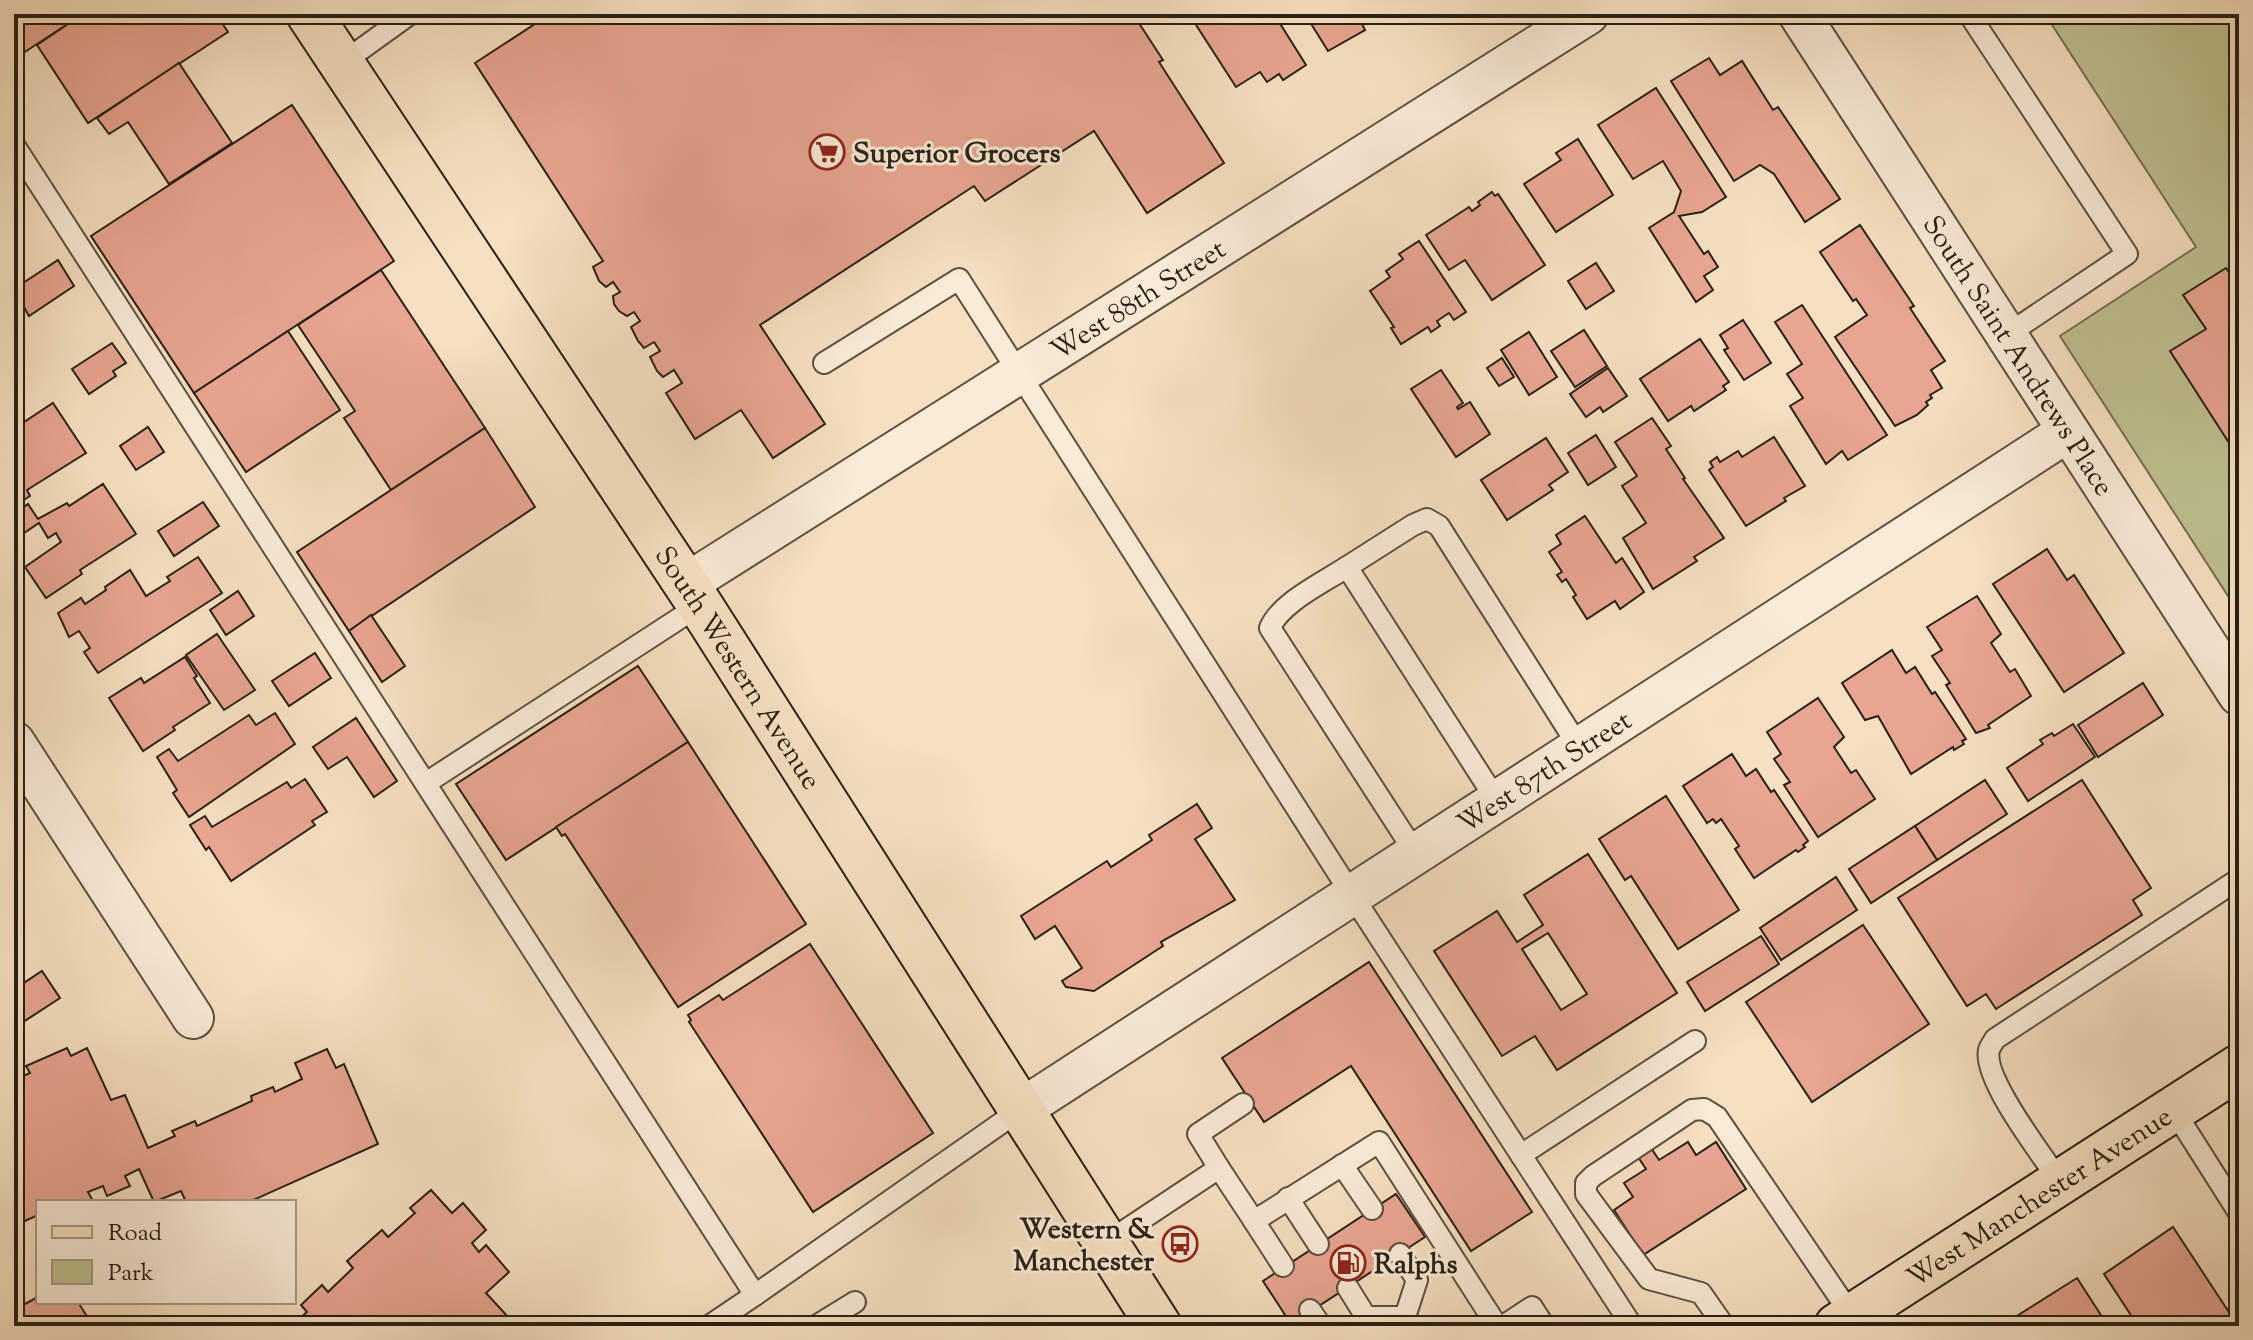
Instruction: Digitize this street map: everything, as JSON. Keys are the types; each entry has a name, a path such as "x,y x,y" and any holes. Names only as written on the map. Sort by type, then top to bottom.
{"main road":[{"name":"South Western Avenue","path":"309,14 693,594 1159,1326"},
{"name":"West Manchester Avenue","path":"1864,1317 2239,1067"}],"street":[{"name":"West 88th Street","path":"693,594 1020,372 1588,14"},
{"name":"South Saint Andrews Place","path":"1799,14 2239,695"},
{"name":"West 87th Street","path":"1020,1110 2067,432"},
{"path":"14,742 193,1018"}],"lane":[{"path":"342,63 410,14"},
{"path":"1969,14 2127,254 2005,336"},
{"path":"14,145 755,1295"},
{"path":"824,363 959,279 1352,895 1632,1326"},
{"path":"1416,854 1270,628 1283,609 1427,519 1439,526 1579,747"},
{"path":"1347,567 1497,801"},
{"path":"426,783 693,594"},
{"path":"2061,1183 2001,1093 1990,1065 1989,1051 1995,1039 2239,879"},
{"path":"1521,1155 1695,1041"},
{"path":"1243,1104 1198,1134 1283,1266"},
{"path":"1724,1326 1701,1293 1649,1279 1586,1194 1586,1183 1692,1110 1704,1109 1717,1117 1864,1317"},
{"path":"2173,1109 2239,1213"},
{"path":"709,1326 1020,1110"},
{"path":"1254,1221 1379,1142 1500,1326 1532,1307 1544,1326"},
{"path":"1342,1165 1372,1209"},
{"path":"1106,1243 1219,1168"},
{"path":"1288,1198 1318,1244"},
{"path":"1348,1288 1366,1317 1408,1322 1417,1280 1400,1254"},
{"path":"816,1326 855,1302"}],"green space":[{"path":"2045,14 2239,14 2239,613 2060,336 2196,247"}],"building":[{"path":"14,14 83,14 14,59"},
{"path":"83,14 216,14 228,32 88,123 37,45"},
{"path":"545,14 1133,14 1163,60 1159,62 1224,163 1147,213 1094,131 985,201 974,186 760,325 825,424 773,458 741,410 695,439 666,393 682,383 674,370 663,377 657,371 650,357 660,351 654,342 644,348 631,327 640,321 634,312 627,316 619,311 613,296 620,292 613,282 606,287 599,281 593,267 603,261 475,63 547,16"},
{"path":"1189,14 1227,14 1229,17 1234,14 1274,14 1306,65 1283,80 1279,74 1267,82 1260,72 1236,87"},
{"path":"1305,14 1372,14 1361,22 1365,30 1328,51"},
{"path":"1709,58 1720,75 1742,61 1773,110 1778,107 1840,199 1805,222 1774,174 1760,165 1734,181 1671,81"},
{"path":"179,63 232,143 169,184 128,122 109,134 97,118"},
{"path":"1656,88 1726,197 1702,212 1679,216 1704,254 1708,251 1718,267 1704,276 1713,290 1696,302 1649,228 1674,212 1681,191 1663,161 1633,179 1598,125"},
{"path":"292,105 394,261 194,393 91,236"},
{"path":"1578,139 1613,195 1556,232 1524,184 1561,160 1556,153"},
{"path":"1492,192 1495,196 1498,194 1545,265 1492,300 1465,260 1449,270 1426,235 1469,207 1472,211"},
{"path":"1860,225 1914,306 1910,308 1945,361 1931,370 1942,388 1930,395 1932,398 1926,402 1928,405 1917,415 1895,426 1835,337 1867,315 1856,299 1853,301 1820,252"},
{"path":"1419,241 1466,312 1454,320 1449,313 1437,321 1440,326 1431,332 1428,327 1401,344 1391,328 1394,327 1370,291 1390,277 1386,271 1403,259 1399,254"},
{"path":"14,243 23,257 14,262"},
{"path":"58,260 74,286 29,316 14,289"},
{"path":"1596,263 1614,291 1586,309 1568,281"},
{"path":"2226,268 2231,275 2239,270 2239,448 2236,443 2231,446 2170,351 2206,329 2183,295"},
{"path":"381,270 485,428 391,490 344,418 355,411 298,325"},
{"path":"1802,305 1887,435 1848,460 1842,451 1826,464 1790,406 1803,398 1787,374 1802,364 1775,322"},
{"path":"1743,320 1771,363 1744,380 1724,350 1728,348 1720,335"},
{"path":"1584,330 1607,366 1575,387 1551,351"},
{"path":"288,331 340,410 246,472 194,393"},
{"path":"1529,332 1557,377 1529,395 1501,350"},
{"path":"1700,339 1729,382 1723,386 1726,390 1694,411 1691,406 1668,421 1640,379"},
{"path":"112,343 126,363 113,371 116,376 89,394 72,369"},
{"path":"1502,358 1514,377 1499,386 1487,368"},
{"path":"14,360 24,376 14,382"},
{"path":"1608,368 1627,396 1603,412 1600,407 1586,417 1570,394"},
{"path":"1441,370 1463,403 1458,409 1470,402 1490,434 1456,457 1411,389"},
{"path":"53,403 86,453 27,490 30,496 14,506 14,422 18,426"},
{"path":"1652,418 1671,446 1666,449 1683,479 1724,538 1694,557 1697,561 1653,589 1623,538 1646,523 1622,486 1637,476 1615,442"},
{"path":"148,427 164,452 136,470 120,446"},
{"path":"485,428 535,507 349,631 297,552"},
{"path":"1596,435 1616,467 1588,485 1568,453"},
{"path":"1774,437 1805,486 1746,526 1709,470 1713,467 1710,462 1717,457 1720,462 1738,451 1742,457"},
{"path":"1546,438 1568,472 1549,485 1553,490 1507,520 1481,480"},
{"path":"103,484 136,534 80,570 82,574 46,598 25,567 61,542 56,533 48,538 39,523 24,533 14,514 28,504 38,519 67,503 69,506"},
{"path":"203,502 219,526 174,556 158,531"},
{"path":"1585,516 1616,563 1622,558 1644,592 1620,609 1615,601 1587,619 1566,579 1562,582 1557,575 1562,572 1549,552 1561,544 1556,535"},
{"path":"2047,549 2067,580 2074,575 2124,653 2064,692 1993,584"},
{"path":"198,557 222,593 98,673 84,652 90,648 79,631 69,637 58,613 81,598 85,604 130,570 146,596 170,581 167,577"},
{"path":"238,591 254,616 226,635 210,610"},
{"path":"1977,596 2001,634 1991,643 2010,672 2015,669 2031,696 1988,725 1990,728 1976,733 1932,656 1942,650 1927,627"},
{"path":"371,615 405,666 382,682 349,631"},
{"path":"217,634 255,690 224,710 186,655"},
{"path":"1892,650 1906,673 1915,667 1966,739 1962,741 1964,744 1954,750 1953,747 1911,774 1878,716 1865,720 1842,683"},
{"path":"315,653 331,678 289,706 272,681"},
{"path":"185,657 210,703 143,751 109,698 141,678 144,683"},
{"path":"638,666 688,742 506,860 456,784"},
{"path":"2143,683 2163,715 2098,757 2078,725"},
{"path":"1818,698 1844,737 1834,747 1851,773 1856,770 1875,799 1818,837 1784,785 1790,782 1774,759 1781,754 1767,732"},
{"path":"275,713 295,744 189,817 173,793 177,790 157,757 169,749 178,761 249,715 256,725"},
{"path":"356,718 397,781 374,797 347,757 328,769 313,747"},
{"path":"2073,724 2095,757 2028,801 2007,768 2043,744 2040,740 2052,733 2054,736"},
{"path":"688,742 806,924 678,1007 565,834 562,836 556,827"},
{"path":"1732,754 1746,776 1756,769 1808,841 1798,852 1796,850 1754,878 1735,849 1739,846 1721,819 1716,823 1713,819 1707,823 1683,786"},
{"path":"305,779 327,812 312,821 315,825 231,881 190,825 205,816 212,827 287,782 291,788"},
{"path":"1985,780 2007,814 1937,860 1915,826"},
{"path":"2082,780 2151,888 2133,900 2142,915 1996,1009 1986,994 1967,1006 1898,898"},
{"path":"1666,796 1739,910 1678,949 1631,876 1625,880 1599,839"},
{"path":"1197,804 1212,828 1195,839 1235,900 1161,942 1163,946 1094,991 1066,987 1062,981 1082,968 1055,926 1035,939 1021,916 1107,861 1111,867 1152,840 1149,835"},
{"path":"1915,826 1937,860 1871,903 1849,869"},
{"path":"1588,854 1677,993 1557,1070 1535,1036 1502,1056 1434,951 1497,911 1517,942 1543,925 1524,895","holes":["1548,933 1587,994 1561,1010 1522,949"]},
{"path":"1836,877 1857,910 1781,960 1760,928"},
{"path":"1863,925 1929,1024 1812,1102 1746,1002"},
{"path":"1761,936 1779,964 1705,1011 1687,982"},
{"path":"810,944 933,1133 813,1212 689,1022 688,1015 719,995 723,1000"},
{"path":"1369,962 1532,1212 1471,1251 1351,1066 1264,1122 1222,1058"},
{"path":"42,971 60,998 14,1028 14,985 16,988"},
{"path":"67,1048 71,1056 87,1048 111,1100 125,1095 148,1148 175,1136 172,1131 195,1121 197,1126 252,1101 251,1096 273,1087 275,1092 302,1079 295,1063 327,1049 336,1068 344,1064 378,1144 253,1200 185,1200 181,1191 153,1200 139,1169 125,1176 130,1186 107,1196 103,1186 88,1192 92,1200 36,1200 36,1216 16,1225 21,1234 14,1237 14,1080 30,1073 26,1066"},
{"path":"1688,1142 1696,1155 1716,1142 1746,1189 1643,1255 1614,1210 1633,1197 1624,1183 1646,1169 1638,1157 1651,1148 1659,1160"},
{"path":"431,1190 452,1213 463,1203 486,1230 472,1243 479,1252 486,1245 509,1272 486,1293 509,1318 500,1326 291,1326 307,1312 301,1305 322,1285 328,1292 353,1268 347,1261 382,1230 388,1237 415,1213 410,1208"},
{"path":"1396,1194 1425,1237 1291,1324 1263,1281"},
{"path":"2173,1227 2238,1326 2138,1326 2104,1274"},
{"path":"2077,1278 2108,1326 2001,1326"},
{"path":"36,1298 36,1304 79,1304 93,1326 16,1326 21,1306"}],"place":[{"name":"Superior Grocers","path":"827,152"},
{"name":"Western & Manchester","path":"1180,1244"},
{"name":"Ralphs","path":"1348,1263"}]}
